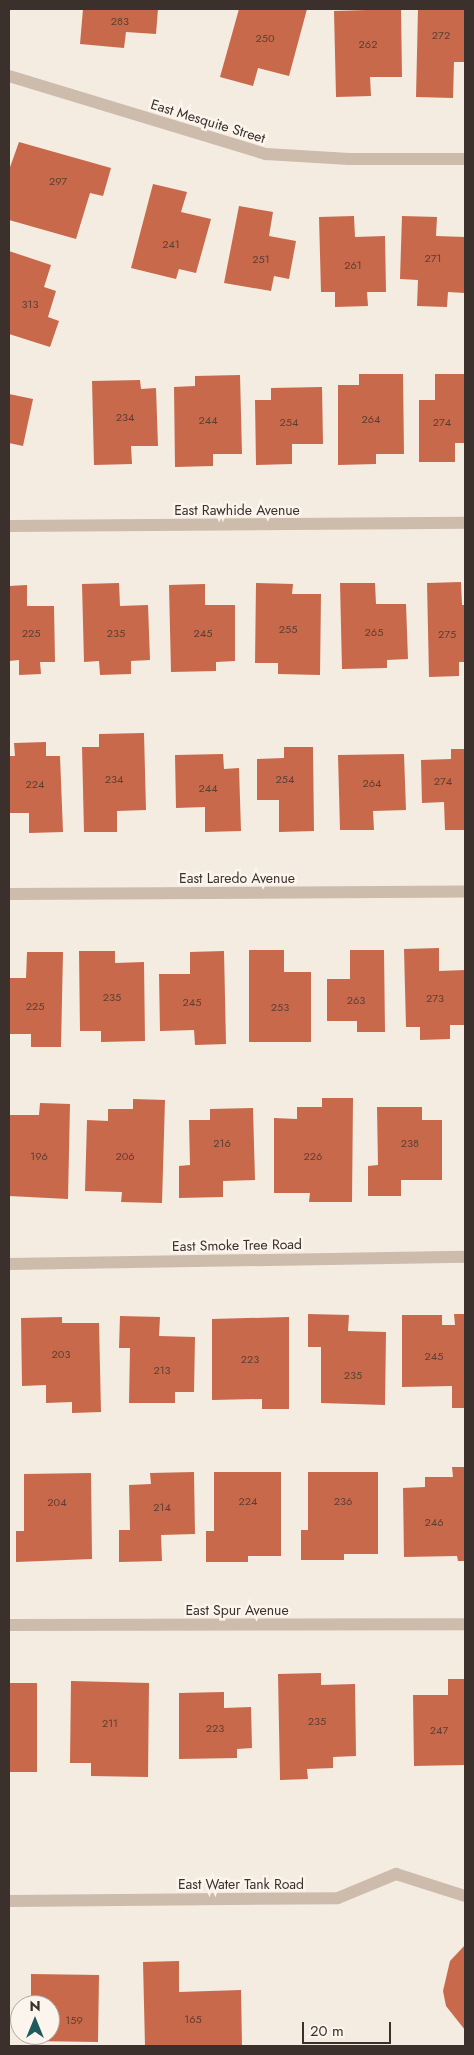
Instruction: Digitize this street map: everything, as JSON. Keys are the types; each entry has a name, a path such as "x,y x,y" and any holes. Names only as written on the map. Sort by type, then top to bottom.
{"street":[{"name":"East Mesquite Street","path":"9,76 266,154 349,159 465,159"},
{"name":"East Rawhide Avenue","path":"9,526 465,523"},
{"name":"East Laredo Avenue","path":"9,894 465,892"},
{"name":"East Smoke Tree Road","path":"9,1264 465,1257"},
{"name":"East Spur Avenue","path":"9,1625 465,1624"},
{"name":"East Water Tank Road","path":"9,1901 338,1898 396,1874 465,1896"}],"building":[{"path":"83,9 158,9 156,34 126,32 124,48 80,44"},
{"path":"239,9 307,9 289,76 258,68 253,86 220,77"},
{"path":"401,9 402,77 370,77 371,96 336,97 334,11"},
{"path":"418,9 465,9 465,62 454,62 453,98 416,97"},
{"path":"19,142 111,168 103,196 90,193 76,239 9,220 9,170"},
{"path":"153,184 187,192 181,212 211,219 196,273 179,269 176,279 131,268"},
{"path":"239,206 273,212 269,236 296,241 289,279 274,276 271,291 224,283"},
{"path":"354,216 355,237 385,236 386,292 367,292 368,306 335,307 335,292 321,292 319,217"},
{"path":"402,216 437,217 436,236 465,237 465,293 448,292 447,307 417,306 418,280 400,279"},
{"path":"9,251 51,265 44,287 56,291 48,317 59,321 50,347 9,334"},
{"path":"359,374 403,374 404,454 376,454 376,464 338,465 338,385 359,385"},
{"path":"435,374 464,374 465,443 455,443 455,462 419,462 419,400 435,400"},
{"path":"240,375 242,454 213,454 213,466 175,467 174,387 195,386 195,376"},
{"path":"140,380 141,389 156,388 158,446 131,446 132,464 94,465 92,381"},
{"path":"322,387 323,444 292,444 292,464 256,465 255,400 271,400 271,388"},
{"path":"9,394 33,399 23,446 9,443"},
{"path":"461,582 462,605 465,605 465,662 459,662 459,676 429,677 427,583"},
{"path":"119,583 120,606 148,605 150,660 131,661 131,674 100,675 99,661 84,662 82,584"},
{"path":"256,583 293,584 292,594 321,594 320,675 278,674 278,663 255,663"},
{"path":"340,583 375,583 376,604 406,604 408,659 387,660 387,668 342,669"},
{"path":"205,584 205,605 235,605 235,661 216,662 216,671 171,672 169,585"},
{"path":"27,585 27,606 54,606 55,662 40,662 41,674 19,675 19,660 9,661 9,586"},
{"path":"144,733 146,810 117,811 117,832 84,832 82,747 99,747 99,734"},
{"path":"46,742 46,756 60,756 63,832 29,833 29,813 9,813 9,756 15,756 14,743"},
{"path":"284,747 313,747 314,831 279,832 279,800 257,800 257,759 284,758"},
{"path":"451,749 465,749 465,830 445,830 444,802 422,803 421,760 451,759"},
{"path":"223,754 224,769 239,768 241,831 205,832 205,807 176,808 175,755"},
{"path":"404,754 406,810 373,811 374,830 340,830 338,755"},
{"path":"439,948 439,971 465,970 465,1025 450,1025 450,1039 420,1040 420,1027 406,1027 404,949"},
{"path":"249,950 284,950 284,972 311,972 311,1042 249,1042"},
{"path":"350,950 384,950 385,1032 357,1032 357,1021 327,1021 327,979 350,979"},
{"path":"79,951 115,951 115,963 144,962 145,1041 101,1042 101,1031 80,1031"},
{"path":"224,951 226,1044 195,1045 194,1030 160,1031 159,974 190,974 190,952"},
{"path":"27,952 63,952 61,1047 31,1047 31,1034 9,1034 9,978 26,978"},
{"path":"322,1098 353,1098 352,1202 309,1202 310,1193 274,1193 274,1118 297,1119 297,1107 322,1107"},
{"path":"133,1099 165,1100 162,1203 121,1202 122,1192 85,1191 87,1120 108,1121 108,1109 133,1109"},
{"path":"40,1103 70,1104 68,1199 9,1196 9,1115 39,1115"},
{"path":"377,1107 422,1107 422,1120 442,1120 442,1180 401,1180 401,1196 368,1196 368,1166 378,1165"},
{"path":"253,1108 255,1180 223,1181 223,1197 179,1198 179,1166 190,1165 189,1120 210,1120 210,1109"},
{"path":"308,1314 349,1315 348,1331 386,1332 385,1405 321,1403 321,1347 308,1347"},
{"path":"454,1314 465,1314 465,1408 452,1408 452,1386 402,1387 402,1315 442,1315 442,1325 455,1325"},
{"path":"120,1316 160,1317 159,1336 195,1337 194,1392 175,1392 175,1403 129,1403 130,1348 119,1348"},
{"path":"62,1317 62,1323 99,1323 101,1412 72,1413 72,1402 46,1403 46,1385 22,1386 21,1318"},
{"path":"289,1317 289,1409 262,1409 262,1399 212,1400 212,1319"},
{"path":"452,1467 465,1467 465,1561 458,1561 457,1556 404,1557 403,1488 425,1487 425,1477 453,1477"},
{"path":"194,1472 195,1534 161,1535 162,1561 119,1562 119,1530 130,1530 129,1485 151,1484 150,1473"},
{"path":"214,1472 281,1472 281,1556 248,1556 248,1562 206,1562 206,1531 214,1531"},
{"path":"308,1472 378,1472 378,1554 344,1554 344,1560 301,1560 301,1530 308,1530"},
{"path":"91,1473 92,1559 16,1562 16,1531 24,1531 24,1474"},
{"path":"321,1673 321,1685 355,1684 356,1756 333,1757 333,1768 307,1769 308,1779 280,1780 278,1674"},
{"path":"448,1679 465,1679 465,1765 414,1766 413,1695 448,1695"},
{"path":"71,1681 149,1683 148,1777 91,1776 91,1763 70,1763"},
{"path":"9,1683 37,1683 37,1772 9,1772"},
{"path":"224,1692 224,1708 251,1707 252,1748 237,1749 237,1758 179,1759 179,1693"},
{"path":"465,1945 465,2030 446,2006 443,1991 450,1961"},
{"path":"179,1961 179,1992 241,1990 242,2046 145,2046 143,1962"},
{"path":"31,1974 99,1975 98,2042 60,2041 60,1995 31,1995"}]}
